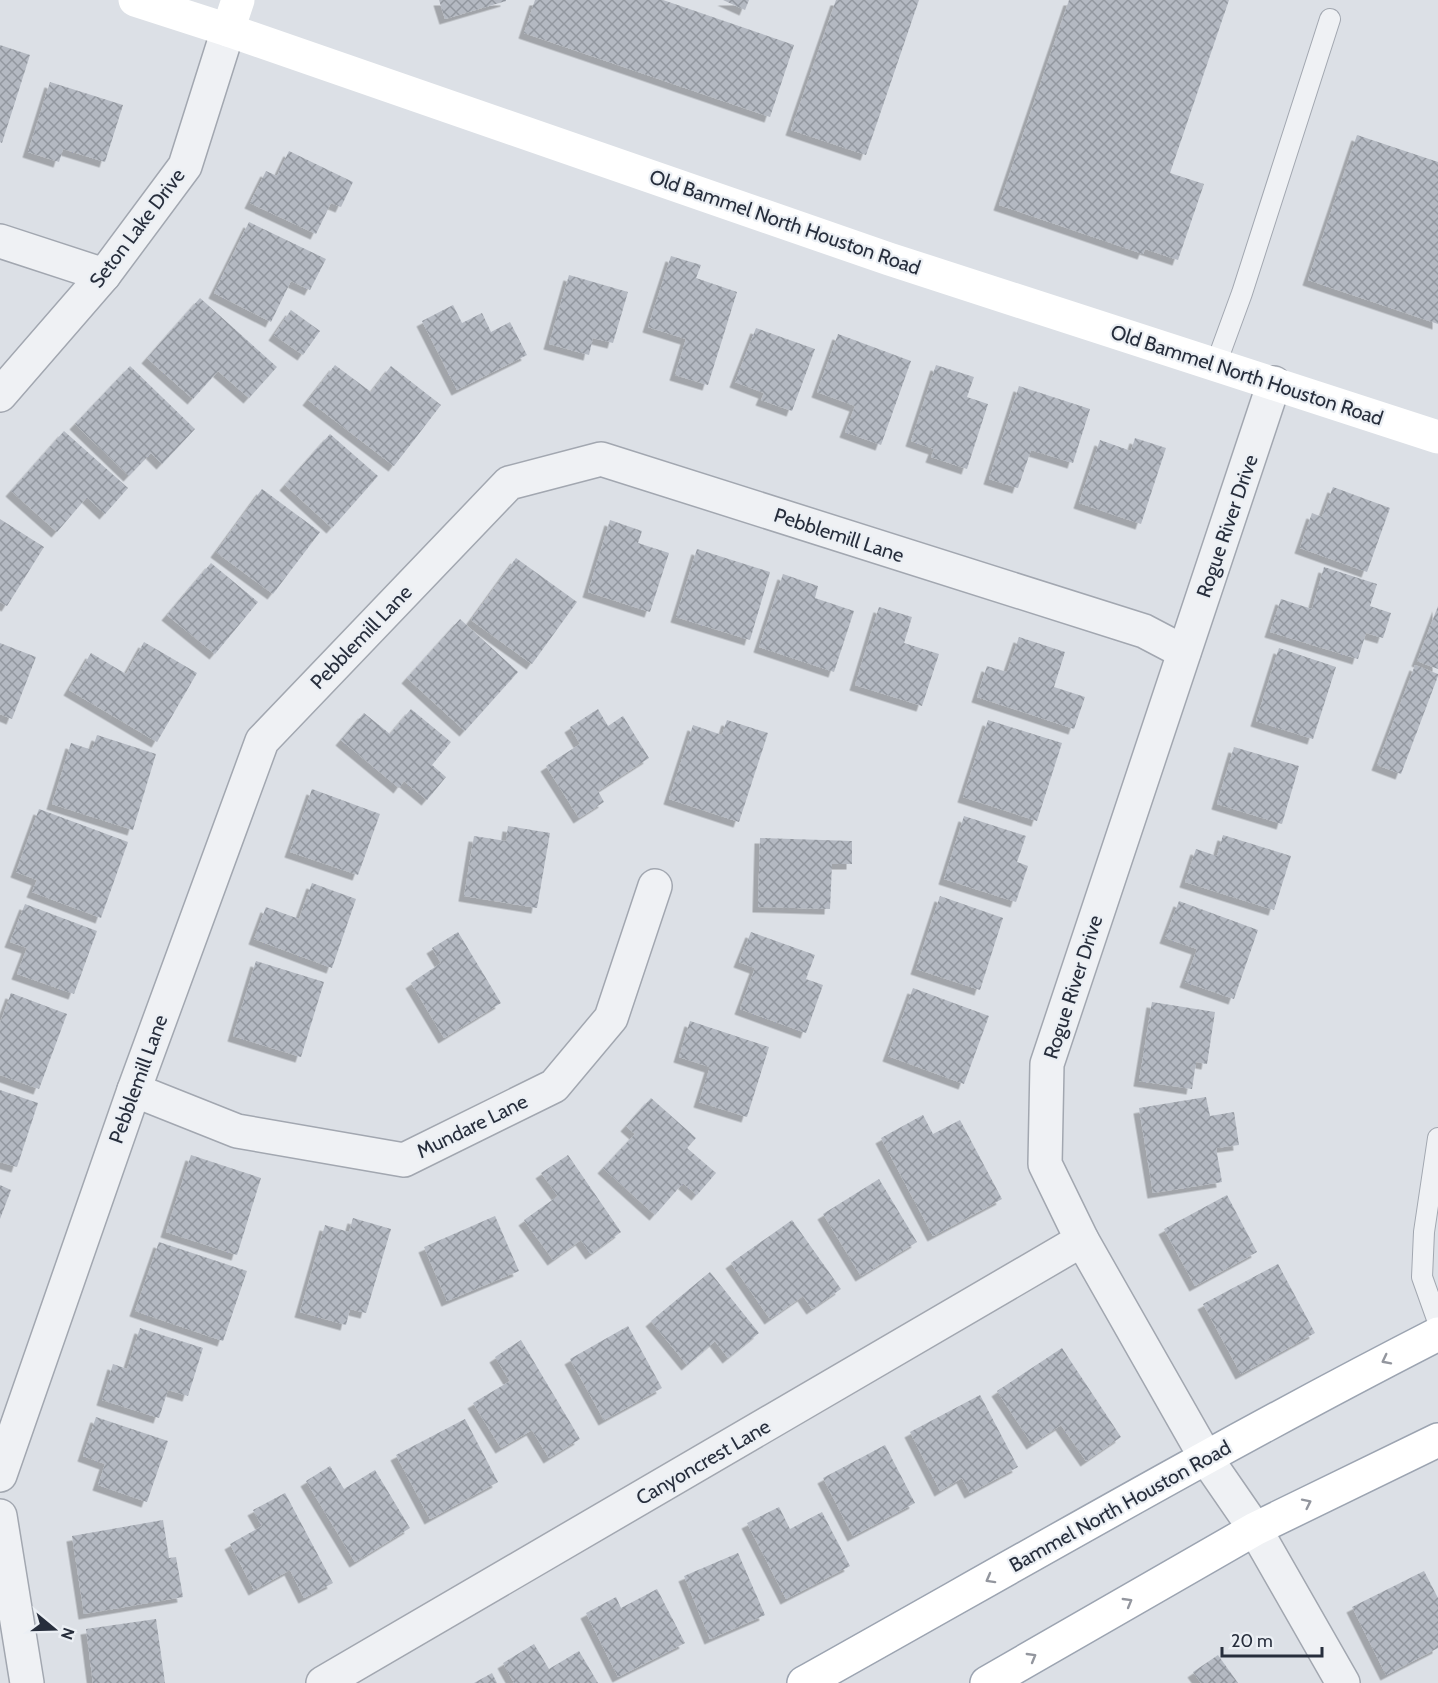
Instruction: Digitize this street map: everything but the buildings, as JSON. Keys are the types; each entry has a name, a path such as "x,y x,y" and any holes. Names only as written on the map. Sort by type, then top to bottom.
{"street":[{"name":"Old Bammel North Houston Road","path":"135,0 233,15 889,259 1438,437"},
{"name":"Seton Lake Drive","path":"0,395 104,275 185,166 233,15"},
{"path":"0,241 104,275"},
{"name":"Rogue River Drive","path":"1274,383 1047,1064 1046,1164 1082,1240 1206,1458 1255,1529 1343,1683"},
{"name":"Pebblemill Lane","path":"0,1475 134,1090 262,741 509,483 601,459 1144,632 1184,652"},
{"name":"Mundare Lane","path":"134,1090 237,1131 404,1160 554,1086 611,1018 655,886"},
{"name":"Canyoncrest Lane","path":"323,1683 1082,1240"},
{"name":"Bammel North Houston Road","path":"804,1683 1351,1378 1438,1334"},
{"path":"987,1683 1255,1529 1438,1440"},
{"path":"0,1516 27,1683"}],"lane":[{"path":"1216,364 1242,293 1330,19"},
{"path":"1438,1138 1424,1232 1438,1322"}]}
